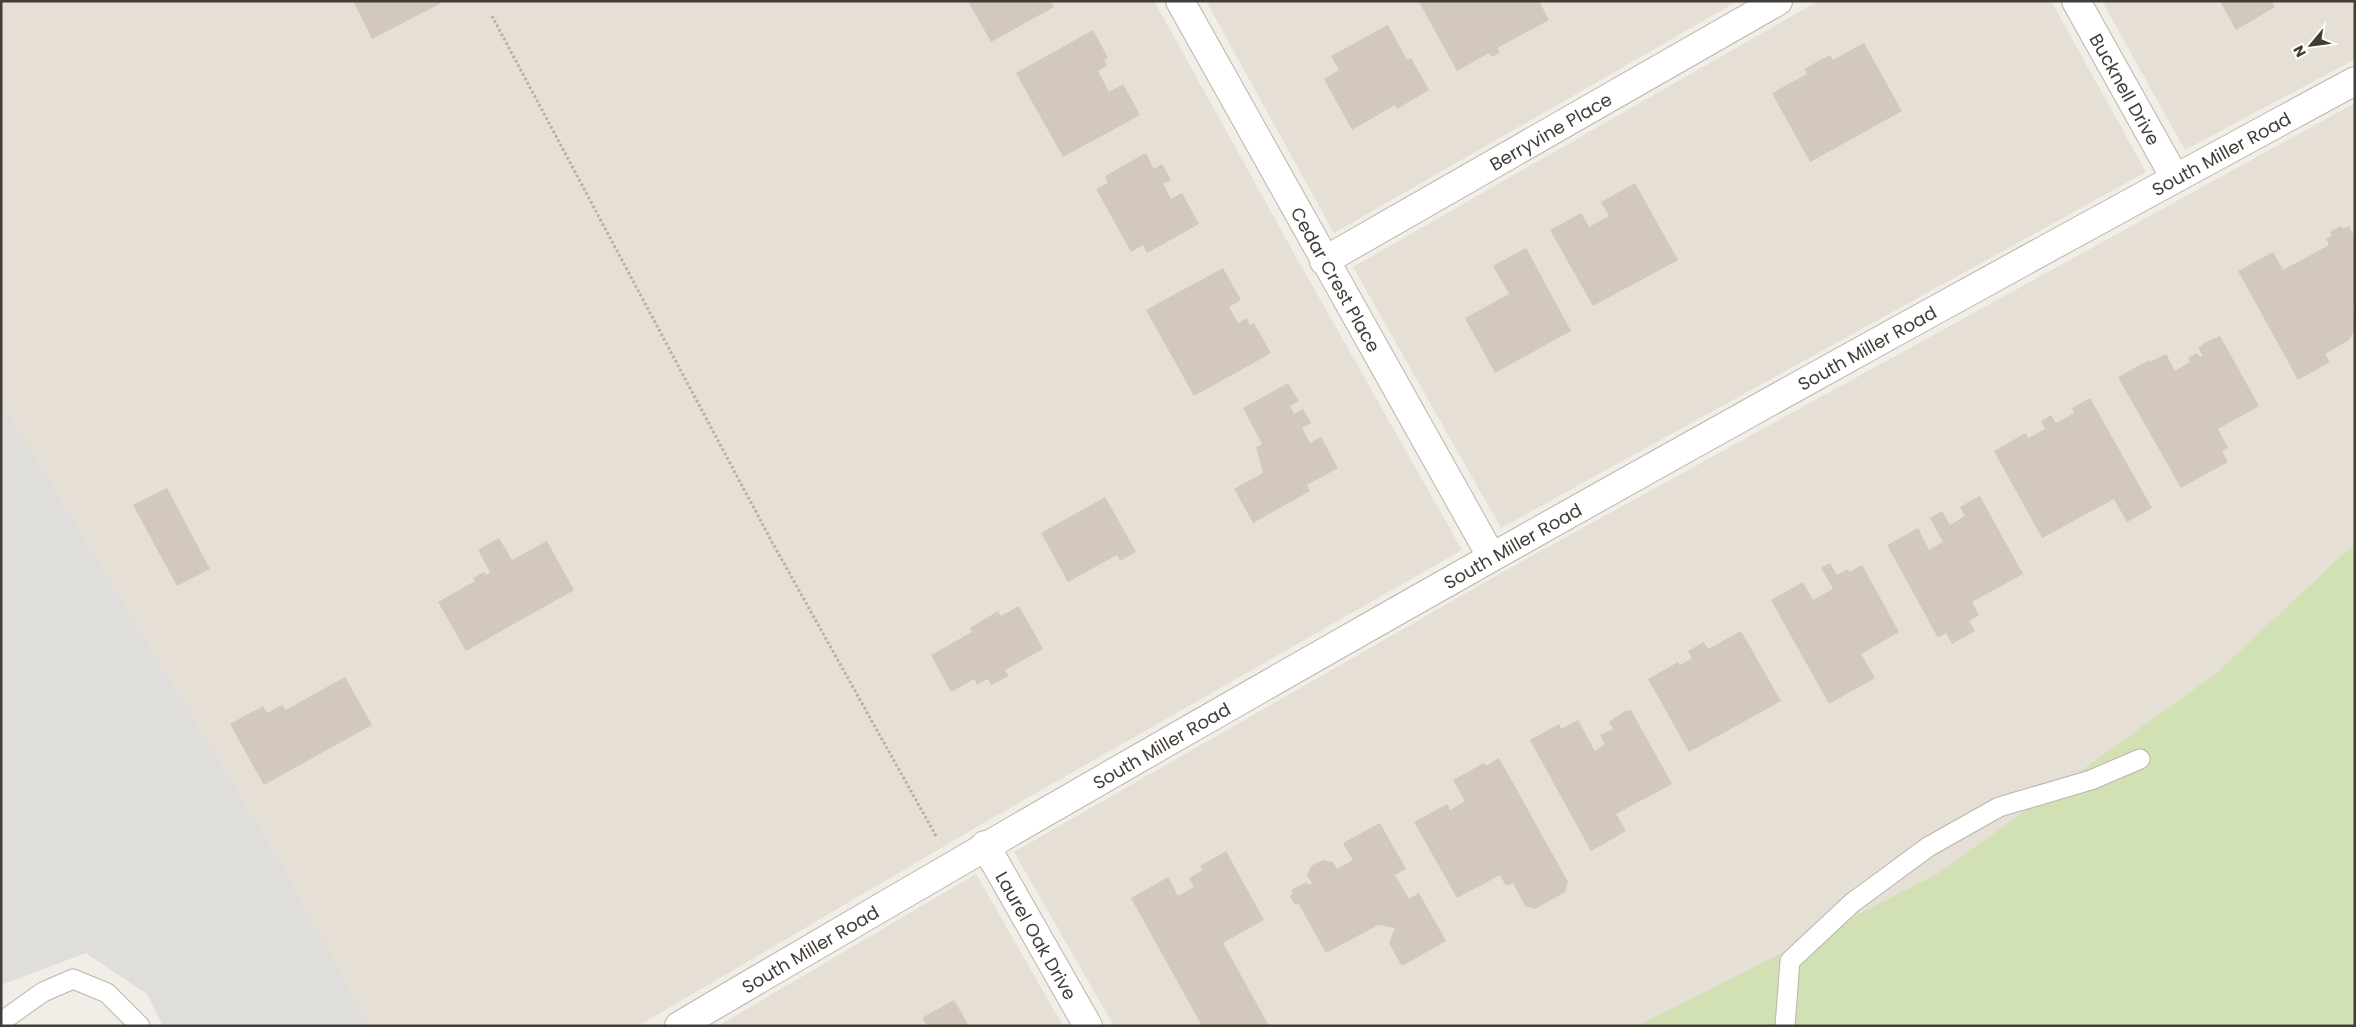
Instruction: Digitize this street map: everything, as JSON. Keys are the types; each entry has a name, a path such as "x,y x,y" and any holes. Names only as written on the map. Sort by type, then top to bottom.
{"street":[{"name":"Cedar Crest Place","path":"1180,1 1491,556"},
{"name":"Berryvine Place","path":"1324,261 1778,1"},
{"name":"Bucknell Drive","path":"2076,1 2175,178"},
{"name":"South Miller Road","path":"679,1026 985,845 1491,556 2175,178 2355,81"},
{"name":"Laurel Oak Drive","path":"985,845 1088,1026"}],"lane":[{"path":"1785,1026 1790,961 1852,903 1928,847 1999,807 2091,780 2140,759"},
{"path":"1,1022 43,992 72,979 107,994 140,1026"}],"path":[{"path":"492,16 772,542 952,865"}],"shaded area":[{"path":"1,1 1154,1 1462,550 975,828 638,1026 368,1026 284,867 1,400"},
{"path":"1206,1 1738,1 1334,233"},
{"path":"1818,1 2051,1 2146,172 1501,528 1353,267"},
{"path":"2102,1 2355,1 2355,59 2185,150"},
{"path":"2355,103 2355,543 2214,675 1936,876 1637,1026 1114,1026 1014,852 1501,573"},
{"path":"1,400 284,867 369,1026 163,1026 147,994 86,953 1,985"},
{"path":"976,874 1063,1026 718,1026"}],"green space":[{"path":"2355,543 2355,1026 1637,1026 1936,875 2214,675"}],"building":[{"path":"353,1 445,1 372,39"},
{"path":"968,1 1051,1 1054,7 991,42"},
{"path":"1539,1 1549,20 1497,48 1500,53 1492,57 1489,53 1457,71 1419,2"},
{"path":"2220,1 2272,1 2275,7 2236,30"},
{"path":"1388,25 1407,60 1411,58 1429,90 1397,109 1395,105 1352,130 1324,79 1339,70 1331,56"},
{"path":"1093,30 1108,58 1104,60 1107,66 1098,71 1109,92 1123,84 1140,115 1063,157 1016,73"},
{"path":"1864,43 1902,111 1810,162 1772,93 1807,74 1804,69 1830,55 1833,60"},
{"path":"1146,153 1154,169 1162,164 1171,180 1163,184 1171,199 1182,193 1199,224 1147,253 1143,245 1131,252 1096,189 1108,183 1105,176"},
{"path":"1635,183 1678,260 1593,306 1550,230 1581,213 1589,227 1609,216 1601,202"},
{"path":"2341,226 2343,229 2349,226 2355,237 2355,305 2353,306 2355,331 2349,340 2325,354 2330,362 2298,380 2238,271 2273,252 2283,270 2329,245 2326,239 2332,235 2330,232"},
{"path":"1526,248 1571,331 1495,373 1465,318 1509,294 1493,266"},
{"path":"1223,268 1241,300 1229,307 1238,323 1247,318 1250,325 1254,323 1271,353 1194,396 1146,310"},
{"path":"2220,336 2259,406 2218,429 2228,448 2222,451 2228,462 2181,488 2118,377 2149,360 2150,362 2166,354 2175,371 2190,362 2188,358 2197,353 2200,357 2203,356 2198,348 2204,343"},
{"path":"1288,383 1299,401 1290,406 1294,414 1303,409 1311,423 1302,428 1310,443 1321,437 1338,468 1307,485 1310,491 1253,523 1234,489 1263,473 1256,447 1262,444 1243,408"},
{"path":"2090,398 2152,508 2127,522 2114,499 2042,538 1994,451 2026,433 2028,438 2045,429 2041,421 2051,415 2056,423 2074,413 2072,408"},
{"path":"167,488 210,569 177,586 133,505"},
{"path":"1980,496 2023,574 1972,602 1979,615 1969,621 1975,631 1952,644 1946,633 1938,638 1887,545 1918,528 1929,550 1943,542 1930,518 1942,511 1950,525 1965,516 1960,507"},
{"path":"1105,497 1136,552 1120,561 1117,555 1068,582 1041,533"},
{"path":"499,538 512,560 547,541 574,590 466,651 438,602 475,581 473,578 484,572 486,575 490,572 478,550"},
{"path":"1830,563 1837,575 1848,569 1849,572 1862,565 1899,632 1861,654 1875,678 1829,704 1771,600 1803,582 1813,600 1833,589 1821,568"},
{"path":"1019,606 1043,649 1005,670 1009,676 991,685 988,679 977,685 974,679 951,692 931,655 972,632 970,628 998,611 1001,616"},
{"path":"1741,631 1781,701 1689,752 1648,679 1678,662 1680,665 1692,658 1688,651 1704,642 1708,649"},
{"path":"345,677 372,725 264,785 230,724 263,706 267,713 282,705 286,710"},
{"path":"1631,710 1672,784 1616,814 1626,831 1591,851 1530,740 1559,724 1561,729 1578,720 1595,751 1605,744 1600,735 1613,729 1609,722 1625,711"},
{"path":"1499,758 1568,882 1565,892 1535,909 1525,906 1513,883 1506,886 1500,875 1457,898 1414,822 1447,804 1450,810 1465,801 1453,780 1484,763 1486,766"},
{"path":"1380,823 1406,869 1395,875 1409,899 1419,893 1446,941 1402,966 1389,943 1395,928 1378,925 1326,953 1298,903 1295,905 1290,896 1293,893 1291,890 1307,882 1308,885 1312,883 1307,876 1311,866 1323,860 1333,862 1337,869 1353,860 1343,843"},
{"path":"1226,851 1264,920 1223,943 1269,1026 1202,1026 1131,898 1168,877 1178,896 1194,887 1189,878 1203,870 1200,866"},
{"path":"954,1000 969,1026 927,1026 922,1018"}]}
